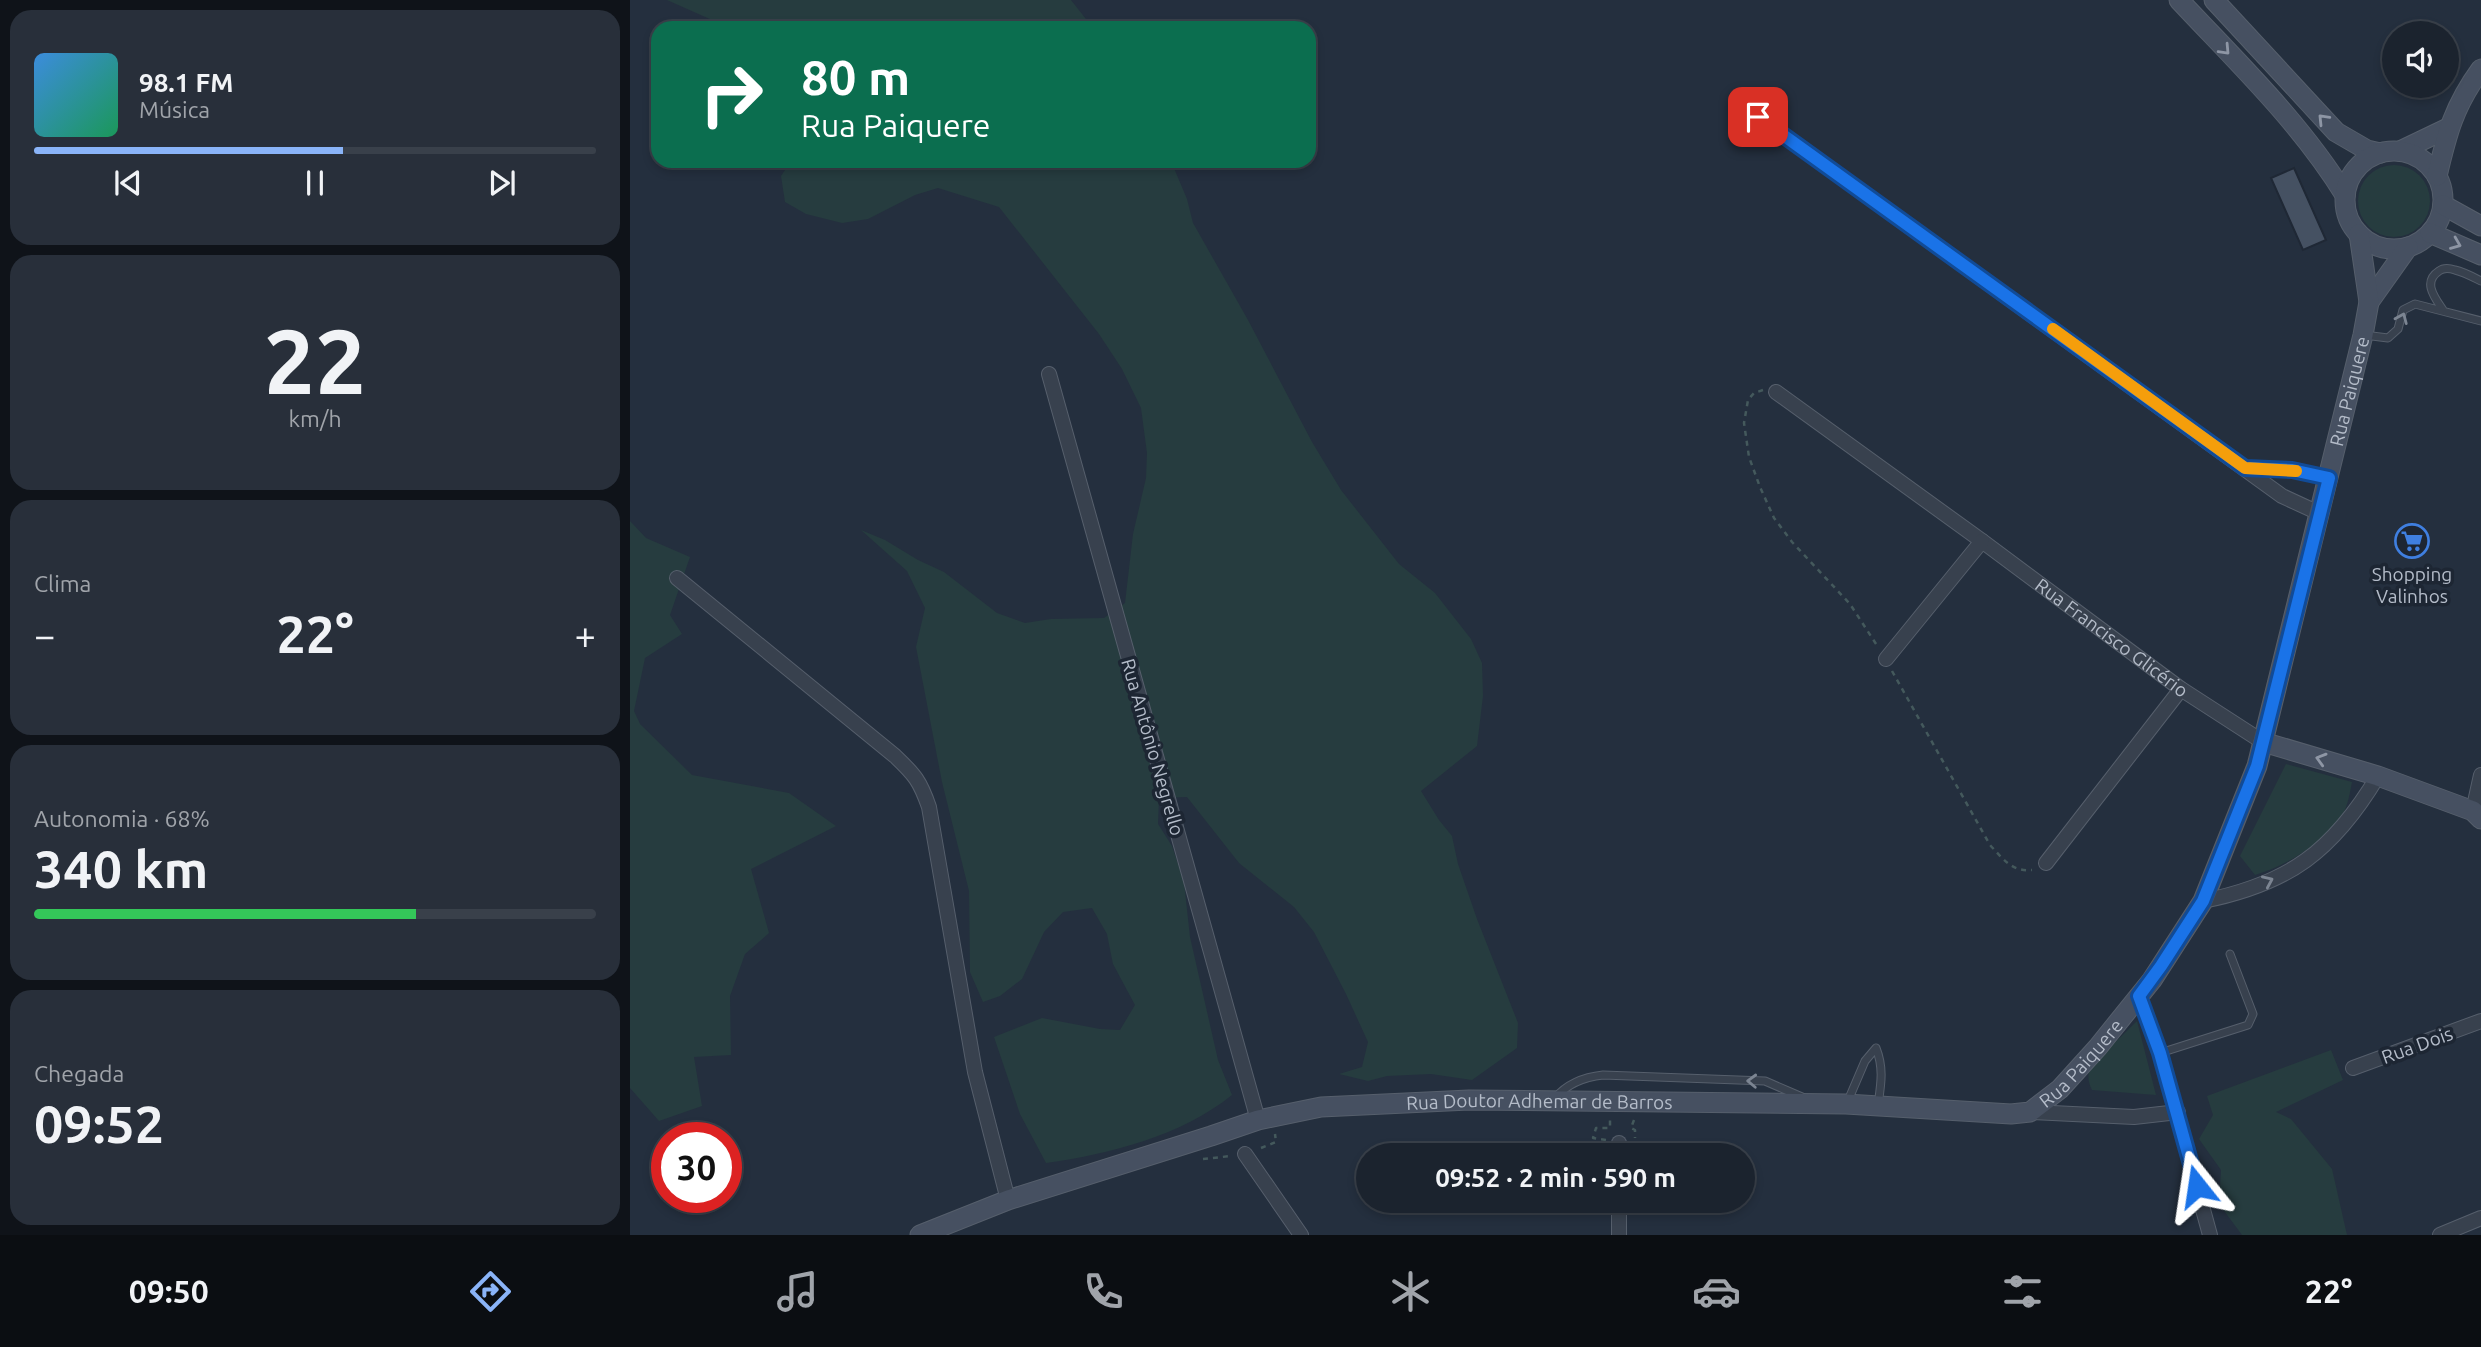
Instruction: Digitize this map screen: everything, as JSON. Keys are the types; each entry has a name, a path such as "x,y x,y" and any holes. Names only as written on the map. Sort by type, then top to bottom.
{"street":[{"path":"2179,0 2294,125 2331,172 2345,195"},
{"path":"2214,0 2336,132 2367,150 2380,153 2400,151 2448,128"},
{"path":"2437,176 2448,128 2468,87 2481,69"},
{"path":"1736,101 2282,496 2321,514"},
{"path":"2380,153 2363,162 2351,177 2345,195 2346,209 2350,222 2359,234 2369,242 2395,249 2408,247 2430,233 2443,205 2437,176 2422,159 2400,151"},
{"path":"2443,205 2481,226"},
{"path":"2430,233 2481,255"},
{"name":"Rua Paiquere","path":"2030,1112 2060,1088 2098,1047 2161,966 2203,901 2257,766 2363,335 2369,302 2359,234"},
{"name":"Rua Paiquere","path":"2369,302 2408,247"},
{"name":"Rua Antônio Negrello","path":"1049,374 1262,1119"},
{"name":"Rua Francisco Glicério","path":"1776,392 2181,689 2263,742 2378,776 2477,815"},
{"path":"2245,468 2292,470 2329,478"},
{"path":"1886,659 1982,541"},
{"path":"677,578 917,777 929,807 975,1072 1008,1200"},
{"path":"2046,863 2181,689"},
{"path":"2477,815 2481,775"},
{"path":"2203,901 2247,890 2287,873 2307,861 2358,809 2378,776"},
{"path":"2139,996 2178,1112 2210,1235"},
{"name":"Rua Dois","path":"2353,1068 2481,1021"},
{"name":"Rua Doutor Adhemar de Barros","path":"920,1235 1008,1200 1262,1119 1321,1107 1469,1100 1846,1104 2011,1114 2030,1112 2134,1117 2178,1112"},
{"path":"1245,1154 1301,1235"},
{"path":"1619,1213 1619,1235"},
{"path":"2440,1235 2481,1218"}],"lane":[{"path":"2443,311 2430,286 2435,274 2444,269 2454,269 2481,281"},
{"path":"2363,335 2388,338 2395,334 2401,314 2411,305 2481,321"},
{"path":"2160,1053 2248,1025 2253,1014 2230,954"},
{"path":"1846,1104 1865,1061 1876,1048 1882,1074 1878,1106"},
{"path":"1553,1101 1561,1091 1575,1082 1603,1075 1765,1081 1815,1104"}],"path":[{"path":"1776,392 1760,390 1754,393 1748,400 1744,423 1749,457 1774,518 1792,542 1850,604 1886,659 1990,845 2008,864 2018,870 2029,871 2046,863"},
{"path":"1605,1143 1594,1138 1596,1128 1610,1128 1606,1102"},
{"path":"1629,1143 1634,1140 1635,1130 1631,1128 1641,1102"},
{"path":"1245,1154 1276,1142 1275,1133 1267,1134 1262,1119"}],"green space":[{"path":"667,0 1071,0 1088,21 714,21"},
{"path":"2394,165 2414,171 2424,181 2430,201 2424,221 2414,231 2394,237 2374,231 2364,221 2358,201 2364,181 2374,171"},
{"path":"786,168 1174,168 1187,199 1193,223 1341,490 1399,564 1435,593 1471,639 1482,663 1483,696 1477,746 1421,791 1452,836 1458,864 1477,919 1518,1023 1517,1048 1472,1080 1431,1074 1387,1076 1368,1081 1339,1074 1362,1067 1368,1042 1314,932 1294,907 1239,863 1187,797 1159,798 1158,824 1172,846 1184,882 1190,937 1218,1060 1232,1095 1190,1122 1144,1141 1046,1163 1020,1114 994,1037 1042,1018 1120,1030 1135,1005 1113,964 1107,934 1092,908 1063,912 1044,932 1022,979 1000,996 983,1002 970,972 969,891 942,782 916,647 925,608 907,571 861,530 944,572 997,613 1025,623 1051,619 1104,618 1125,603 1133,534 1146,478 1147,453 1141,408 1122,369 1099,334 999,207 938,188 915,195 868,219 842,223 806,214 785,202 781,176"},
{"path":"630,521 646,538 690,557 670,615 682,634 645,658 634,711 640,724 692,775 789,793 836,826 751,869 769,933 745,954 730,996 731,1055 694,1057 702,1106 659,1121 630,1088"},
{"path":"2286,764 2352,782 2348,803 2336,824 2316,843 2279,866 2255,875 2240,856"},
{"path":"2137,1021 2156,1095 2092,1090 2088,1077 2093,1064"},
{"path":"2331,1050 2343,1080 2276,1112 2291,1119 2332,1169 2347,1235 2242,1235 2219,1204 2221,1170 2199,1139 2213,1115 2207,1096"}],"building":[{"path":"2294,168 2326,240 2303,250 2271,178"}],"slow traffic":[{"path":"2053,329 2245,468 2296,471"}],"place":[{"name":"Shopping Valinhos","path":"2412,541"}],"route":[{"path":"1758,117 2245,468 2292,470 2329,478 2257,766 2203,901 2139,996 2160,1053 2197,1186"}]}
